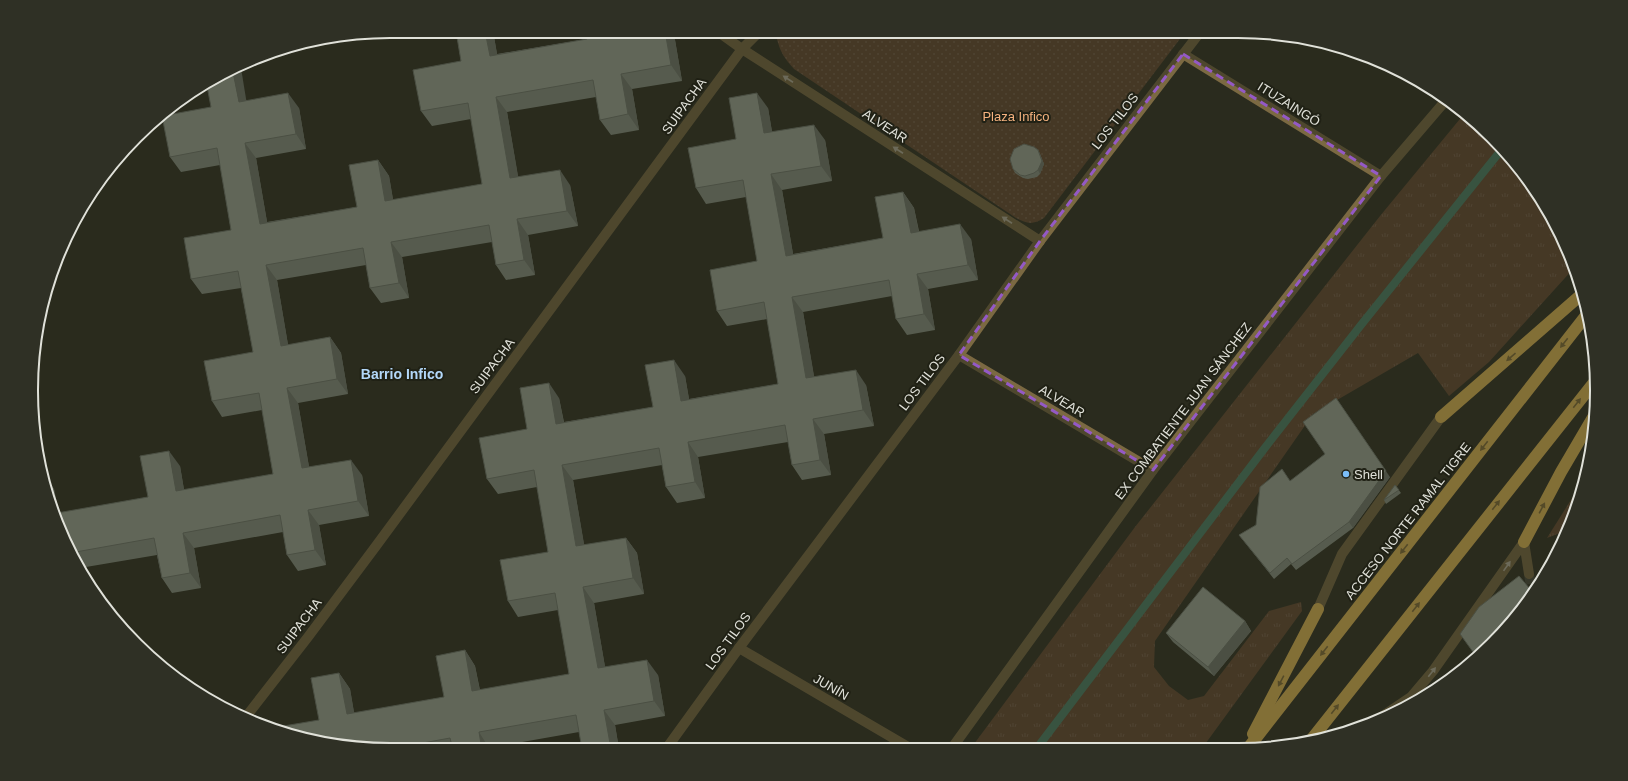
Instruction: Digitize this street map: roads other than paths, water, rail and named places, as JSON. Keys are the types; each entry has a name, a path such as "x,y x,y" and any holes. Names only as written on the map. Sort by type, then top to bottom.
{"highway":[{"path":"1440,417 1578,298"},
{"name":"ACCESO NORTE RAMAL TIGRE","path":"1254,742 1583,320"},
{"path":"1316,734 1590,388"},
{"path":"1524,542 1561,472 1588,426"},
{"path":"1248,743 1318,609"}],"street":[{"name":"ALVEAR","path":"727,38 1040,241"},
{"name":"SUIPACHA","path":"249,713 376,546 742,49 753,38"},
{"name":"LOS TILOS","path":"670,743 739,648 959,355 1040,241 1196,38"},
{"name":"ITUZAINGÓ","path":"1183,54 1381,176"},
{"name":"EX COMBATIENTE JUAN SÁNCHEZ","path":"956,743 1153,470 1381,176 1443,104"},
{"name":"ALVEAR","path":"959,355 1153,470"},
{"path":"1318,609 1342,554 1440,417"},
{"path":"1524,542 1529,574"},
{"path":"1419,693 1524,542"},
{"name":"JUNÍN","path":"739,648 901,743"}],"waterway":[{"path":"1041,743 1264,449 1499,153"}],"tunnel":[{"path":"1529,574 1531,586"}],"place":[{"name":"Shell","path":"1346,474"}],"district":[{"name":"Barrio Infico","path":"402,374"}],"park label":[{"name":"Plaza Infico","path":"1016,116"}]}
